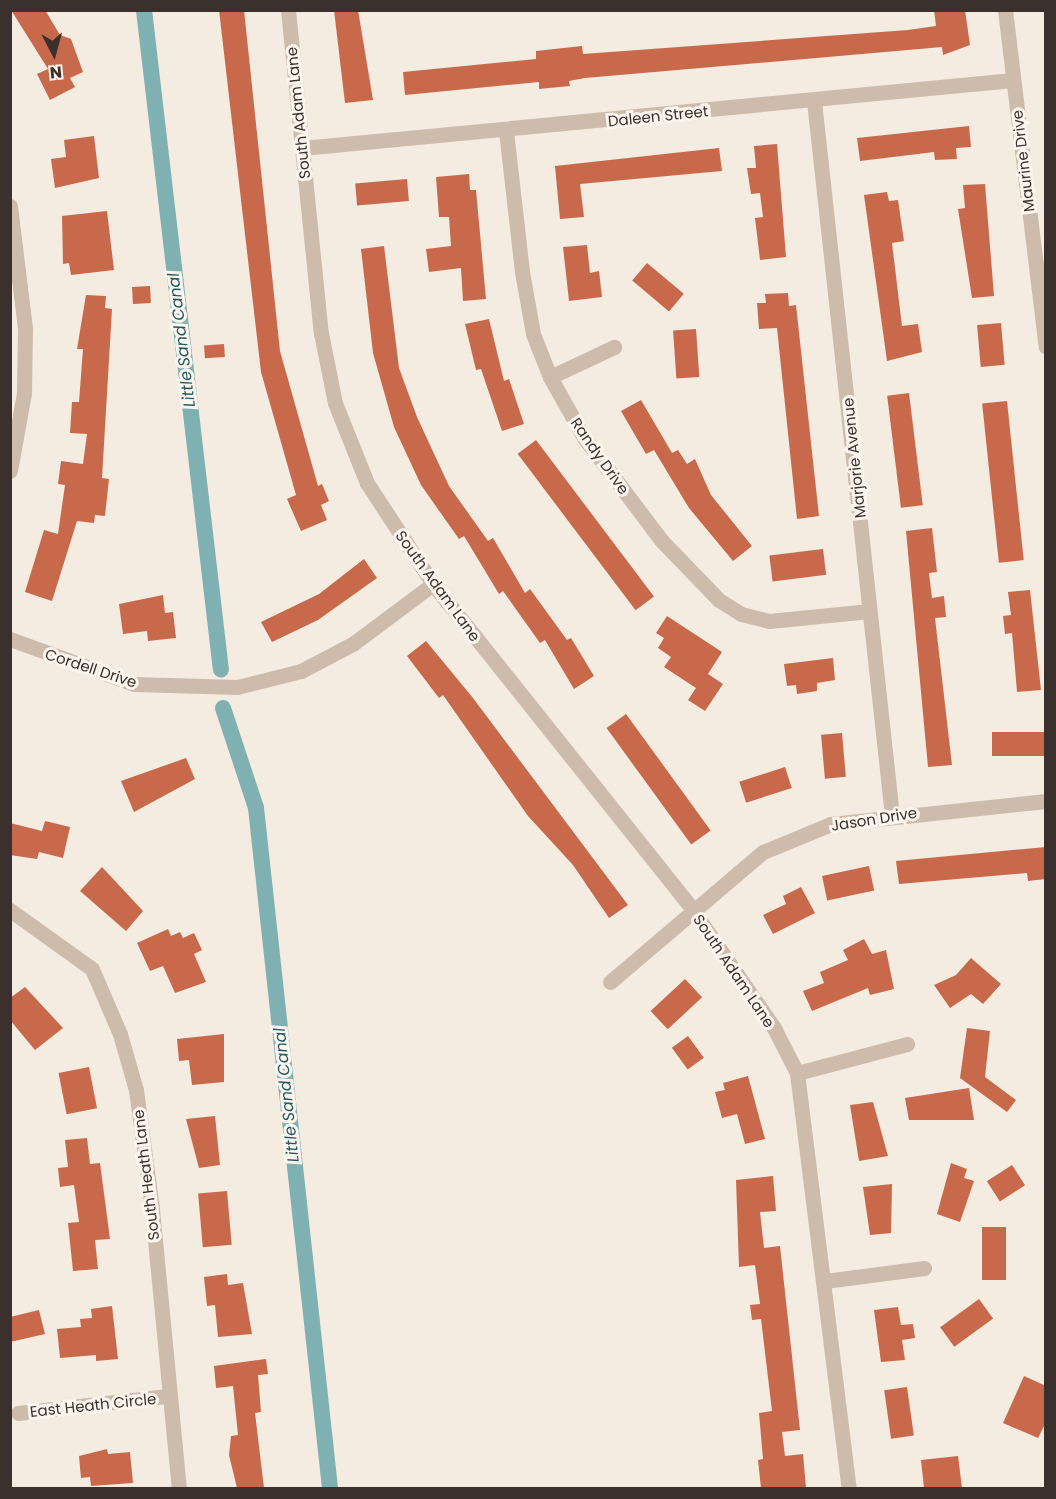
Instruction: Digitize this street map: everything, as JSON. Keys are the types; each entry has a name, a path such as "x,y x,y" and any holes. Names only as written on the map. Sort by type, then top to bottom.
{"street":[{"name":"South Adam Lane","path":"288,10 321,333 335,403 367,483 433,584 692,909 774,1028 797,1073 825,1281 849,1488"},
{"name":"Maurine Drive","path":"1005,10 1046,347"},
{"name":"Daleen Street","path":"302,148 814,101 1013,80"},
{"name":"Marjorie Avenue","path":"814,101 892,814"},
{"name":"Randy Drive","path":"506,130 522,272 533,334 550,377 585,439 661,540 719,600 769,621 870,611"},
{"path":"10,206 25,329 24,393 10,471"},
{"path":"550,377 614,346"},
{"name":"Cordell Drive","path":"10,639 134,684 237,687 301,671 354,643 433,584"},
{"name":"Jason Drive","path":"610,982 692,909 763,852 831,824 892,814 1046,801"},
{"name":"South Heath Lane","path":"10,910 92,969 120,1034 136,1090 152,1209 168,1396 179,1488"},
{"path":"797,1073 907,1044"},
{"path":"825,1281 924,1268"},
{"name":"East Heath Circle","path":"18,1413 168,1396"}],"building":[{"path":"11,10 45,10 60,35 71,39 83,72 70,78 75,87 50,100 37,74 48,69"},
{"path":"219,10 244,10 280,351 318,486 322,484 329,501 321,505 327,520 301,531 287,499 296,495 261,372"},
{"path":"334,10 358,10 373,100 345,103"},
{"path":"934,10 965,10 970,45 943,55 942,47 585,78 569,81 570,86 539,89 539,82 405,95 403,72 536,59 536,51 582,46 583,54 908,30 936,26"},
{"path":"969,126 971,147 956,148 957,159 935,160 934,152 860,161 857,138"},
{"path":"94,136 99,178 55,188 51,159 66,157 64,140"},
{"path":"777,144 786,257 760,260 755,218 763,217 760,193 751,194 747,168 756,168 754,146"},
{"path":"719,148 722,171 580,184 584,217 560,219 555,166"},
{"path":"469,174 470,190 476,190 486,299 463,301 461,268 429,272 426,249 451,246 449,217 439,217 436,177"},
{"path":"407,179 409,201 357,205 355,184"},
{"path":"985,184 994,296 972,298 958,209 965,208 963,185"},
{"path":"887,192 889,201 898,200 904,241 892,243 902,326 918,324 922,352 887,361 864,195"},
{"path":"107,211 114,270 71,275 69,263 63,264 62,216"},
{"path":"587,245 590,273 599,271 602,297 569,301 563,247"},
{"path":"384,246 399,368 417,417 449,486 488,541 493,538 525,593 530,589 567,640 571,638 594,676 574,689 545,640 540,643 503,591 499,594 464,536 459,539 421,485 394,427 373,353 361,249"},
{"path":"647,263 684,294 669,311 632,281"},
{"path":"150,286 151,303 133,304 132,287"},
{"path":"788,293 789,306 796,305 819,516 797,519 777,328 759,329 757,303 766,303 765,294"},
{"path":"86,295 106,296 105,308 112,309 102,478 109,479 105,516 95,515 94,523 77,521 52,601 25,592 44,530 58,534 65,485 58,484 61,461 83,464 87,434 70,433 72,402 79,402 83,349 77,349"},
{"path":"489,319 504,381 509,379 524,424 502,431 481,369 476,370 465,324"},
{"path":"1001,323 1005,365 981,367 977,325"},
{"path":"696,329 699,377 676,378 673,331"},
{"path":"224,344 225,357 205,358 204,345"},
{"path":"909,393 923,505 901,508 887,396"},
{"path":"641,400 672,453 678,450 687,464 695,459 711,495 752,546 733,561 689,508 654,450 646,454 621,411"},
{"path":"1007,401 1024,560 999,563 982,404"},
{"path":"536,440 654,597 636,610 518,454"},
{"path":"932,528 937,572 929,573 932,598 944,596 946,617 935,618 952,765 928,767 906,531"},
{"path":"823,549 826,575 773,581 769,556"},
{"path":"364,559 377,578 318,620 272,642 261,622 319,594"},
{"path":"1030,590 1041,690 1017,692 1012,633 1005,634 1003,616 1011,615 1008,592"},
{"path":"163,595 165,613 173,612 176,638 148,641 147,631 123,634 119,604"},
{"path":"667,616 722,652 708,674 723,684 705,711 688,700 696,688 664,667 671,657 658,648 664,638 656,633"},
{"path":"426,641 473,698 628,905 609,918 573,865 528,816 443,695 439,698 407,656"},
{"path":"833,658 835,680 817,683 817,691 797,694 796,685 787,686 784,664"},
{"path":"626,714 711,830 691,845 607,728"},
{"path":"992,732 1046,732 1046,756 992,756"},
{"path":"842,733 846,777 825,779 821,735"},
{"path":"186,758 195,779 134,812 121,781"},
{"path":"785,767 792,788 746,803 739,782"},
{"path":"45,821 70,827 63,858 39,852 37,859 10,855 10,823 42,831"},
{"path":"1046,847 1046,879 1028,881 1027,873 899,884 896,861"},
{"path":"869,866 874,890 827,900 822,876"},
{"path":"102,867 143,911 126,931 80,891"},
{"path":"801,887 815,913 773,934 763,915 786,904 783,896"},
{"path":"168,929 171,936 180,932 183,938 194,933 202,950 194,954 206,982 175,993 163,966 150,971 137,943"},
{"path":"864,939 872,954 886,950 894,989 870,995 868,988 812,1011 803,991 824,983 820,972 848,960 843,950"},
{"path":"971,958 1001,984 983,1004 971,994 950,1008 934,985 956,975"},
{"path":"685,979 702,997 668,1029 651,1011"},
{"path":"25,987 63,1028 35,1050 10,1020 10,998"},
{"path":"967,1028 990,1031 985,1077 1016,1100 1007,1112 960,1078"},
{"path":"224,1034 224,1082 192,1085 189,1060 179,1061 177,1039"},
{"path":"688,1036 704,1058 688,1070 672,1048"},
{"path":"89,1067 97,1108 67,1114 59,1073"},
{"path":"748,1076 765,1139 745,1144 737,1114 722,1118 715,1092 725,1090 723,1083"},
{"path":"969,1088 974,1120 909,1120 905,1098"},
{"path":"873,1102 888,1156 859,1161 850,1105"},
{"path":"215,1116 220,1165 199,1168 186,1119"},
{"path":"87,1138 90,1164 100,1163 110,1239 95,1240 98,1269 73,1271 68,1223 79,1222 74,1185 60,1187 58,1168 68,1167 65,1140"},
{"path":"951,1163 967,1169 964,1178 974,1181 960,1222 937,1214"},
{"path":"1012,1165 1025,1185 1000,1201 987,1181"},
{"path":"773,1176 776,1211 760,1212 764,1248 780,1246 800,1430 782,1432 785,1456 803,1454 806,1488 761,1488 758,1460 763,1459 759,1413 772,1411 761,1319 752,1320 750,1305 760,1304 755,1265 739,1267 736,1180"},
{"path":"892,1184 891,1233 870,1235 863,1187"},
{"path":"227,1191 232,1245 203,1247 198,1194"},
{"path":"982,1227 1006,1227 1006,1280 982,1280"},
{"path":"227,1274 228,1285 243,1283 252,1334 218,1337 215,1305 207,1306 204,1277"},
{"path":"979,1299 993,1318 954,1347 940,1327"},
{"path":"112,1306 118,1359 96,1361 96,1355 60,1358 57,1329 81,1327 80,1319 92,1318 91,1309"},
{"path":"898,1307 901,1325 913,1324 915,1338 902,1340 905,1360 881,1362 874,1310"},
{"path":"39,1310 45,1334 10,1342 10,1317"},
{"path":"266,1359 268,1374 258,1375 261,1412 255,1413 264,1488 237,1488 229,1455 231,1436 238,1435 233,1386 216,1388 214,1366"},
{"path":"1024,1376 1046,1386 1046,1422 1038,1438 1003,1423"},
{"path":"907,1387 914,1436 891,1439 884,1390"},
{"path":"107,1449 108,1454 130,1452 133,1483 91,1486 90,1477 81,1478 79,1456"},
{"path":"958,1456 962,1488 924,1488 921,1460"}],"waterway":[{"name":"Little Sand Canal","path":"144,10 221,670"},
{"name":"Little Sand Canal","path":"223,708 256,808 330,1488"}]}
